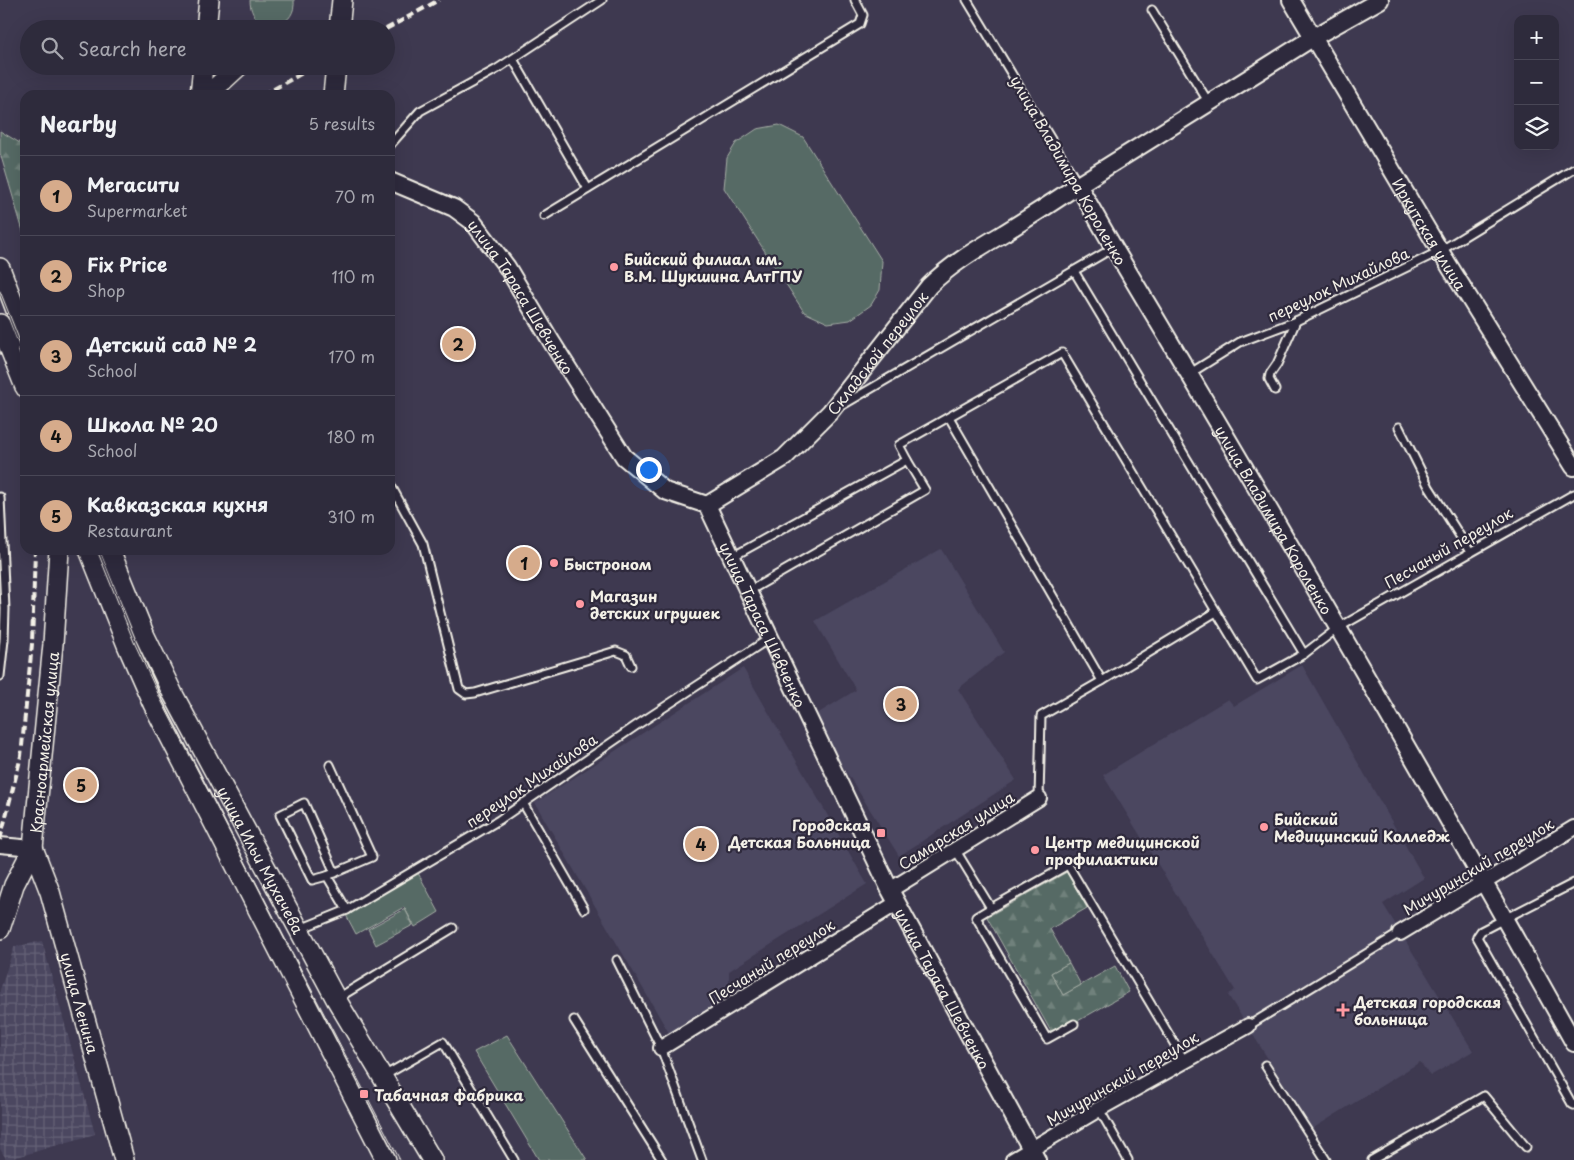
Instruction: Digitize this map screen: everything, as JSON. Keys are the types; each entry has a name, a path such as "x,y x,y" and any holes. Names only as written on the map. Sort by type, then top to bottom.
{"main road":[{"path":"207,20 209,0"},
{"path":"340,20 342,0"},
{"path":"201,90 202,75"},
{"path":"213,90 229,75"},
{"path":"334,90 335,75"},
{"path":"0,268 20,321"},
{"path":"3,332 20,374"},
{"name":"Красноармейская улица","path":"0,929 14,885 33,848 53,644 59,555"},
{"name":"улица Ильи Мухачева","path":"91,555 153,704 386,1160"},
{"name":"улица Ильи Мухачева","path":"112,555 144,636 298,930 336,999 432,1160"},
{"path":"198,790 218,778"},
{"name":"улица Ленина","path":"33,848 50,892 124,1160"}],"street":[{"name":"Иркутская улица","path":"1291,0 1440,251 1574,467"},
{"path":"1314,37 1380,0"},
{"name":"Складской переулок","path":"707,505 784,458 830,412 929,286 958,260 1051,204 1078,185 1314,37"},
{"name":"улица Тараса Шевченко","path":"395,183 454,208 473,222 507,267 624,457 665,491 707,505 894,896 1034,1155"},
{"name":"улица Владимира Короленко","path":"1078,185 1338,628 1574,1042"},
{"name":"Самарская улица","path":"894,896 955,849 1039,798"},
{"name":"Мичуринский переулок","path":"1400,932 1574,828"},
{"path":"0,845 33,848"},
{"name":"Песчаный переулок","path":"661,1048 894,896"},
{"name":"Мичуринский переулок","path":"1013,1160 1034,1155 1099,1109 1248,1026"}],"lane":[{"path":"395,138 420,111 497,69 602,0"},
{"path":"544,216 860,24 863,15 855,0"},
{"name":"улица Владимира Короленко","path":"967,0 1078,185"},
{"path":"1152,10 1209,103"},
{"path":"513,59 588,189"},
{"name":"переулок Михайлова","path":"1189,374 1240,342 1296,321 1440,251 1574,169"},
{"path":"830,412 1114,248"},
{"path":"1074,271 1304,654"},
{"path":"1275,390 1269,379 1270,374 1277,364 1296,321"},
{"path":"748,592 925,490 899,445 1062,353 1216,612 1041,716 1039,798"},
{"path":"949,417 1102,680"},
{"path":"1399,427 1433,494 1470,552"},
{"path":"732,557 907,460"},
{"path":"395,493 423,544 459,689 466,694 475,694 616,651 626,655 631,666"},
{"name":"Песчаный переулок","path":"1216,612 1256,680 1304,654 1338,628 1574,494"},
{"path":"0,497 5,609 0,676"},
{"name":"переулок Михайлова","path":"298,930 347,910 499,820 637,725 770,638"},
{"path":"330,765 372,856 335,873 312,880 280,814 304,803 335,873"},
{"path":"523,804 584,909"},
{"path":"955,849 991,908"},
{"path":"1074,1024 1047,1040 976,917 1068,864 1184,1060"},
{"path":"327,876 347,910"},
{"path":"1574,883 1481,931 1478,934 1477,941 1574,1105"},
{"path":"336,999 453,928"},
{"path":"1248,1026 1400,932"},
{"path":"617,960 661,1048 702,1160"},
{"path":"574,1020 662,1160"},
{"path":"382,1077 443,1042 514,1160"},
{"path":"1265,1064 1326,1160"},
{"path":"1372,1160 1484,1096 1526,1147"},
{"path":"1099,1109 1128,1160"}],"shaded area":[{"path":"941,549 1004,652 958,689 1016,780 899,856 812,717 856,690 815,621"},
{"name":"Бийский Медицинский Колледж","path":"1302,665 1424,878 1383,904 1473,1051 1430,1076 1420,1062 1312,1129 1228,995 1235,990 1103,775 1228,699 1234,706"},
{"path":"743,668 867,884 729,971 729,996 669,1033 535,803"},
{"path":"42,941 95,1134 7,1160 0,1149 0,990 14,947"}],"green space":[{"path":"250,0 294,0 293,11 285,20 259,20 252,11"},
{"path":"779,125 803,137 882,261 880,290 871,305 850,320 828,323 804,312 724,188 727,158 736,143 757,129"},
{"path":"0,131 20,143 20,221 0,153"},
{"path":"1067,872 1087,908 1050,929 1069,963 1051,973 1063,995 1115,966 1129,992 1053,1035 987,917"},
{"path":"418,873 439,912 415,927 404,907 356,934 345,913"},
{"path":"405,909 413,925 376,945 368,929"},
{"path":"1069,963 1081,985 1063,995 1051,973"},
{"path":"507,1035 587,1160 539,1160 474,1052"}],"tram line":[{"path":"0,291 20,341"},
{"path":"18,349 20,354"},
{"path":"99,555 134,642 161,700 400,1160"}],"railway":[{"path":"395,24 439,0"},
{"path":"272,90 299,75"},
{"path":"0,840 21,756 32,644 35,555"}],"place":[{"name":"Бийский филиал им. В.М. Шукшина АлтГПУ","path":"614,267"},
{"name":"Fix Price","path":"458,344"},
{"name":"Мегасити","path":"524,563"},
{"name":"Быстроном","path":"554,563"},
{"name":"Магазин детских игрушек","path":"580,604"},
{"name":"Детский сад № 2","path":"901,704"},
{"name":"Кавказская кухня","path":"81,785"},
{"name":"Бийский Медицинский Колледж","path":"1264,827"},
{"name":"Городская Детская Больница","path":"881,833"},
{"name":"Школа № 20","path":"701,844"},
{"name":"Центр медицинской профилактики","path":"1035,850"},
{"name":"Детская городская больница","path":"1343,1010"},
{"name":"Табачная фабрика","path":"364,1094"}]}
